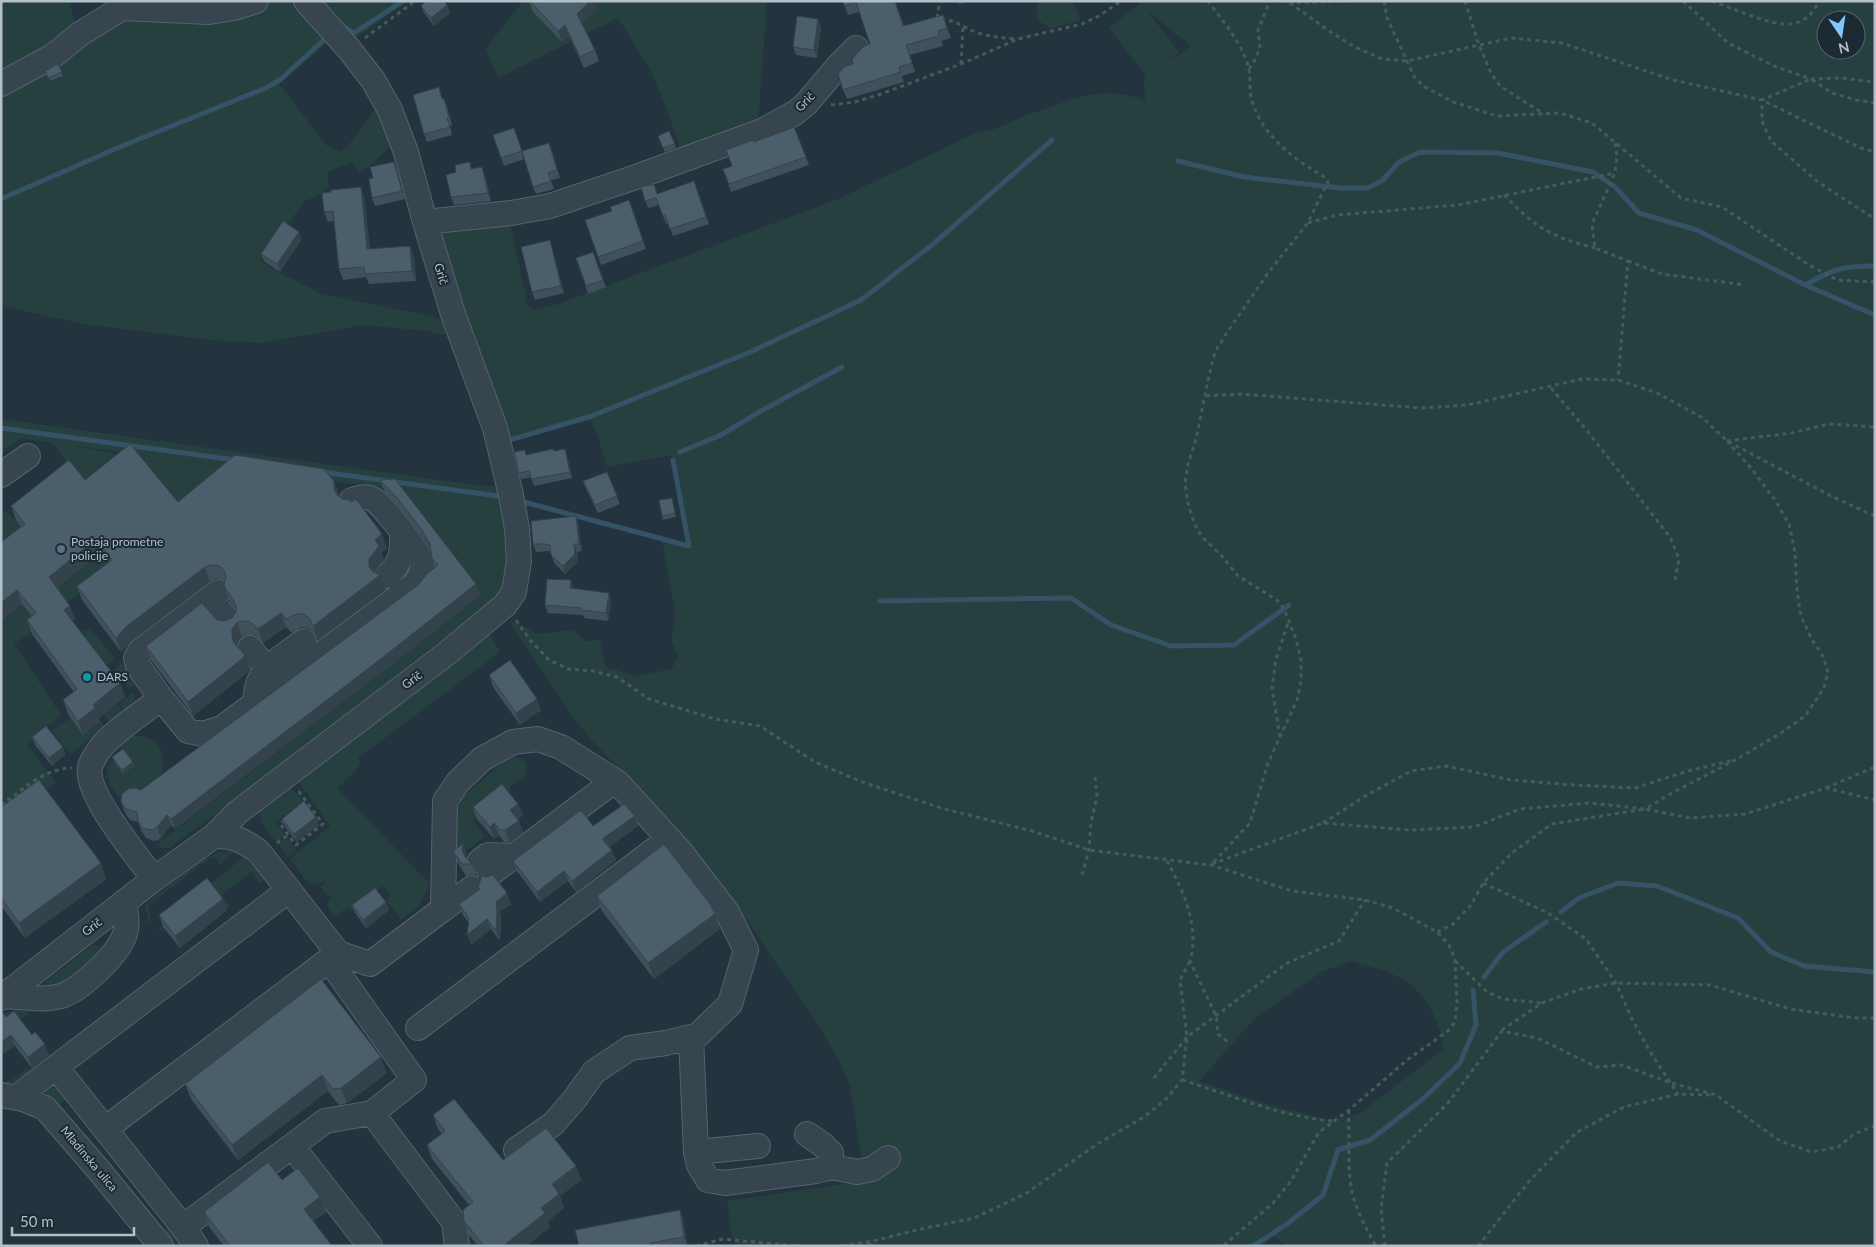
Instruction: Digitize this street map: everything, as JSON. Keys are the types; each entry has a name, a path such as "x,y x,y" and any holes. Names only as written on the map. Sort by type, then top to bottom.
{"street":[{"path":"1,84 53,56 80,34 123,5 209,12 234,8 256,1"},
{"name":"Grič","path":"3,997 154,879 214,836 238,812 446,654 506,605 514,592 519,560 517,529 495,428 453,314 406,152 390,110 373,80 349,49 306,1"},
{"name":"Grič","path":"425,222 511,213 550,206 762,131 788,118 806,104 856,48"},
{"path":"1,475 28,456"},
{"path":"228,620 214,595 140,651 136,658 138,666 188,731 203,734 222,728 414,585 420,578 422,562 419,554 375,500 364,496 352,500"},
{"path":"386,567 394,570 401,557 402,547 395,524"},
{"path":"255,704 257,660 297,637"},
{"path":"154,879 100,804 91,785 90,767 99,750 113,736 161,698"},
{"path":"443,898 445,801 458,782 482,759 513,742 538,738 561,747 614,781 669,839 727,912 746,950 730,1004 698,1035 666,1043 630,1048 594,1072 574,1100 553,1124 516,1150"},
{"path":"105,1129 334,957 370,964 443,898 476,874 514,856 614,781"},
{"path":"56,1067 190,1236 292,1146 325,1121 372,1113 414,1080 289,890 259,852 249,844 228,835 214,836"},
{"path":"418,1028 669,839"},
{"path":"9,1096 56,1067 289,890"},
{"path":"3,997 43,999 62,996 71,992 103,966 115,953 126,929 124,902"},
{"path":"691,1037 696,1152 699,1166 708,1180 725,1183 816,1171 832,1167 857,1172 872,1169 888,1158"},
{"name":"Mladinska ulica","path":"9,1096 45,1108 161,1246"},
{"path":"372,1113 454,1222 457,1246"},
{"path":"806,1134 823,1145 831,1153 832,1167"},
{"path":"292,1146 370,1246"},
{"path":"696,1152 758,1146"}],"path":[{"path":"349,49 415,1"},
{"path":"937,18 940,1"},
{"path":"806,104 823,106 855,102 926,78 1018,39 1082,24 1100,16 1121,1"},
{"path":"1208,1 1237,41 1249,70 1252,98 1258,117 1282,148 1323,176 1328,182 1307,224 1268,273 1215,352 1185,482 1194,523 1202,537 1238,576 1277,600 1286,611 1288,623 1296,639 1301,660 1301,681 1297,700 1268,763 1250,823 1211,864"},
{"path":"1249,70 1260,48 1258,30 1270,1"},
{"path":"1281,1 1290,3 1347,1"},
{"path":"1384,1 1387,18 1406,61 1414,76 1423,86 1453,102 1497,116 1560,114 1592,123 1681,198 1722,207 1810,265 1837,280 1875,282"},
{"path":"1465,1 1479,45 1491,73 1500,86 1544,114"},
{"path":"1683,1 1728,43 1774,66 1811,79 1832,93 1875,103"},
{"path":"1712,1 1752,16 1790,24 1803,21 1815,9 1819,1"},
{"path":"1290,3 1353,46 1382,59 1406,61 1512,38 1562,43 1673,80 1762,100 1860,148 1875,152"},
{"path":"929,22 937,18 958,22 977,33 997,38 1018,39"},
{"path":"961,64 963,26"},
{"path":"1762,100 1811,79 1842,78 1875,82"},
{"path":"1762,100 1762,121 1771,141 1818,182 1875,220"},
{"path":"1595,248 1592,224 1615,173 1617,156 1615,142"},
{"path":"1307,224 1337,215 1458,205 1615,173"},
{"path":"1504,195 1524,215 1543,230 1567,241 1595,248 1662,274 1745,285"},
{"path":"1618,380 1628,261"},
{"path":"1206,396 1241,394 1421,408 1467,405 1551,388 1582,379 1618,380 1657,393 1703,418 1751,468 1775,500 1789,524 1795,552 1797,591 1801,616 1812,640 1823,656 1828,672 1824,688 1805,716 1739,758 1645,809 1552,824 1512,853 1483,883 1471,905 1452,925 1437,932"},
{"path":"1551,388 1670,537 1679,559 1675,580"},
{"path":"1726,441 1792,433 1829,424 1875,427"},
{"path":"1726,441 1833,497 1875,516"},
{"path":"506,605 530,640 549,660 568,669 593,672 617,678 649,699 715,719 760,726 815,762 862,782 941,808 1032,831 1090,850 1211,864 1292,892 1365,900 1394,908 1437,932 1449,945 1455,960 1457,1002 1455,1022 1448,1031 1408,1060 1349,1110 1319,1132 1291,1181 1273,1202 1223,1246"},
{"path":"1281,738 1272,688 1276,659 1288,623"},
{"path":"1211,864 1322,823 1411,771 1446,766 1511,780 1574,786 1635,788 1688,770 1739,758"},
{"path":"1,805 48,772 62,768 90,767"},
{"path":"1322,823 1410,830 1474,827 1520,809 1590,803 1645,809 1690,818 1745,814 1826,788 1875,768"},
{"path":"1082,875 1090,850 1091,822 1097,797 1095,776"},
{"path":"1826,788 1875,800"},
{"path":"287,819 280,824 296,845 324,824 308,803 301,808"},
{"path":"842,1246 874,1241 974,1218 1025,1194 1099,1143 1144,1117 1166,1099 1182,1080 1188,1037 1180,980 1194,949 1193,927 1176,878 1166,860"},
{"path":"1483,883 1548,913 1586,939 1616,983 1649,1050 1678,1094"},
{"path":"1154,1078 1188,1037 1287,963 1339,941 1365,900"},
{"path":"1455,960 1487,992 1503,998 1542,1003"},
{"path":"1190,961 1216,1016 1218,1034 1228,1042"},
{"path":"1385,1246 1380,1209 1387,1163 1448,1103 1502,1031 1542,1003 1581,989 1616,983 1710,985 1790,1009 1856,1018 1875,1018"},
{"path":"1502,1031 1537,1038 1597,1067 1622,1065 1671,1083 1716,1095 1780,1141 1812,1152 1838,1147 1854,1134 1875,1126"},
{"path":"1182,1080 1262,1106 1315,1120 1333,1121"},
{"path":"1478,1246 1530,1180 1577,1132 1624,1107 1678,1094 1716,1095"},
{"path":"1349,1110 1347,1122 1352,1192 1365,1228 1376,1246"},
{"path":"696,1246 723,1239 797,1246"},
{"path":"868,1246 874,1241"}],"green space":[{"path":"1,1 69,1 76,29 1,73"},
{"path":"272,1 297,3 331,39 279,84 328,147 341,152 351,142 381,101 394,142 369,167 359,173 352,162 327,172 329,187 316,197 306,200 260,260 278,272 322,294 427,315 450,322 456,337 427,331 363,325 263,343 209,340 84,324 1,306 1,89 110,20 259,6"},
{"path":"313,1 411,1 356,38 346,38"},
{"path":"523,1 767,1 758,125 682,154 650,69 618,18 498,78 486,48"},
{"path":"1038,1 1072,1 1081,20 1051,28 1038,21 1036,8"},
{"path":"1137,1 1875,1 1875,1246 1288,1246 1274,1237 1261,1246 737,1246 731,1232 727,1201 865,1181 850,1085 839,1060 816,1022 748,922 701,860 573,718 508,620 538,634 573,630 585,641 600,640 605,667 637,676 671,669 678,658 671,639 676,616 662,540 687,543 672,455 607,467 597,434 589,417 502,439 435,230 509,218 528,307 532,307 533,310 558,304 838,199 980,131 994,129 1026,115 1072,99 1108,93 1132,96 1145,101 1144,78 1146,76 1109,28 1139,4","holes":["1147,10 1191,46 1191,47 1167,62 1179,52","1351,961 1387,972 1408,983 1416,990 1424,998 1435,1017 1444,1049 1357,1115 1329,1120 1267,1104 1199,1081 1256,1017 1323,971"]},
{"path":"1,419 483,486 504,487 510,583 493,601 204,823 169,848 160,848 156,845 382,672 480,594 398,490 69,445 135,457 90,494 53,443 21,438 1,453"},
{"path":"139,455 236,468 14,644 61,715 27,745 56,782 1,822 1,621 22,604 29,611 173,498"},
{"path":"1,509 16,520 30,537 1,560"},
{"path":"90,629 115,659 104,666 82,638 86,635 83,631"},
{"path":"490,634 500,652 358,758 361,763 354,773 337,788 430,884 419,906 401,920 386,900 391,896 383,886 352,911 348,907 334,917 327,905 331,897 320,886 325,881 315,885 308,883 290,859 330,826 298,781"},
{"path":"122,663 137,683 129,689 114,669"},
{"path":"132,693 135,696 136,703 127,714 119,704"},
{"path":"117,705 125,716 112,726 104,715"},
{"path":"70,718 84,735 101,722 105,727 70,754 52,731"},
{"path":"131,736 141,736 155,742 162,753 163,768 161,777 124,804 110,783 107,768 111,762 125,753 117,744"},
{"path":"517,757 526,764 526,776 509,788 511,792 507,795 505,794 473,820 485,836 458,857 454,844 460,799 507,759"},
{"path":"291,786 303,802 276,822 285,835 276,842 262,824 259,813 262,808"},
{"path":"288,838 297,851 288,858 278,844"},
{"path":"220,852 234,852 219,865 217,859 212,857 148,905 151,922 149,923 145,905 198,862"},
{"path":"243,857 248,860 264,880 260,884 251,872 222,895 230,906 226,909 211,890 160,931 158,929"},
{"path":"93,945 101,947 102,955 55,990 48,988 46,981"},
{"path":"21,1009 26,1010 30,1014 22,1019 18,1017 10,1024 2,1014"},
{"path":"28,1068 32,1072 11,1083 1,1085 1,1083 12,1080"},
{"path":"56,1083 68,1097 60,1104 162,1234 171,1227 179,1236 167,1246 41,1087"}],"building":[{"path":"426,1 444,1 447,5 431,18 421,6"},
{"path":"530,1 590,1 577,14 595,50 580,57 565,25 558,31"},
{"path":"843,1 895,1 903,26 943,15 947,28 938,31 939,36 906,45 912,63 899,67 901,72 843,90 838,74 844,67 853,64 852,59 864,46 870,44 856,2 844,6"},
{"path":"797,16 818,19 814,50 793,47"},
{"path":"58,64 62,72 48,78 45,71"},
{"path":"439,87 449,117 447,118 450,127 424,134 413,95"},
{"path":"794,127 806,157 729,184 723,169 732,166 726,150"},
{"path":"514,128 522,151 501,158 493,135"},
{"path":"669,131 675,144 663,148 658,136"},
{"path":"549,143 557,170 548,173 551,181 533,187 522,151"},
{"path":"394,162 402,191 372,198 369,179 373,178 370,167"},
{"path":"470,162 471,169 482,167 488,193 451,197 446,175 456,172 455,165"},
{"path":"694,181 706,217 670,229 656,198 645,201 641,187 654,184 657,194"},
{"path":"361,187 367,249 410,246 412,271 365,274 364,267 339,269 333,211 324,212 322,193 331,192 331,190"},
{"path":"629,200 643,241 598,257 585,220 612,211 610,207"},
{"path":"283,221 299,232 277,264 261,254"},
{"path":"550,240 561,286 532,292 521,247"},
{"path":"593,252 603,280 586,286 576,258"},
{"path":"130,444 178,502 235,455 324,469 334,481 334,489 337,495 351,502 356,499 382,534 375,540 379,546 369,559 369,566 372,571 380,575 313,626 310,619 304,614 297,614 286,619 281,613 258,629 249,621 237,623 232,629 232,637 234,643 245,655 188,702 146,646 202,603 217,620 224,621 232,618 236,612 236,605 224,586 226,576 224,570 219,566 205,567 127,626 116,638 77,586 112,560 96,539 49,577 70,606 64,610 120,683 93,705 95,708 78,721 63,700 77,689 27,620 36,613 17,590 1,603 1,542 25,524 11,506 69,460 85,480"},
{"path":"553,449 554,451 565,449 570,472 531,479 529,471 519,473 514,452 525,450 526,455"},
{"path":"607,472 617,496 595,505 583,481"},
{"path":"395,479 476,584 171,819 167,815 154,829 142,828 138,821 137,812 126,809 121,802 122,794 128,789 135,788 141,790 418,585 438,565 432,558 430,544 422,530 398,499 380,480"},
{"path":"672,498 675,513 662,516 659,500"},
{"path":"576,516 579,544 574,544 575,554 563,566 551,555 550,545 533,544 531,521"},
{"path":"547,579 571,580 570,588 609,593 606,613 581,610 581,608 545,605"},
{"path":"510,660 537,699 516,713 489,675"},
{"path":"46,726 63,747 49,758 32,737"},
{"path":"123,749 133,762 122,770 112,757"},
{"path":"39,780 101,863 19,923 1,898 1,807"},
{"path":"502,784 518,804 510,810 519,821 505,830 500,830 494,823 490,827 473,807"},
{"path":"304,801 316,817 294,834 282,819"},
{"path":"624,804 635,816 602,839 612,850 572,881 564,871 537,892 513,861 581,810 593,826"},
{"path":"463,844 462,850 465,857 472,864 462,864 453,851"},
{"path":"664,844 710,904 715,914 648,963 597,896"},
{"path":"493,875 507,893 496,902 496,931 487,919 467,935 469,918 459,904 480,889 478,887 482,876"},
{"path":"207,878 223,899 175,936 159,915"},
{"path":"375,888 386,902 363,920 352,905"},
{"path":"321,979 381,1057 341,1088 333,1089 322,1075 232,1145 185,1084"},
{"path":"1,1010 6,1017 14,1011 32,1035 35,1032 45,1044 28,1057 11,1035 1,1042"},
{"path":"454,1099 503,1160 546,1128 576,1166 552,1184 559,1194 541,1208 545,1213 503,1246 484,1246 464,1221 463,1210 473,1202 427,1145 445,1131 433,1115"},
{"path":"268,1162 282,1180 298,1168 320,1197 304,1209 332,1246 230,1246 204,1212"},
{"path":"680,1210 684,1237 650,1243 651,1246 593,1246 593,1244 579,1246 575,1230"}],"waterway":[{"path":"343,26 354,33 403,1"},
{"path":"1,199 122,146 266,88 281,79 326,38"},
{"path":"506,441 589,417 748,353 861,300 932,245 1052,140"},
{"path":"1178,161 1244,177 1340,188 1368,188 1383,180 1399,162 1420,152 1498,153 1593,172 1615,187 1639,213 1697,230 1805,285 1875,315"},
{"path":"1805,285 1823,275 1838,270 1875,266"},
{"path":"680,452 721,435 842,367"},
{"path":"1,428 235,460"},
{"path":"520,501 689,546 673,460"},
{"path":"322,472 498,496"},
{"path":"880,601 1071,598 1111,625 1171,646 1234,645 1289,605"},
{"path":"1561,912 1579,898 1618,883 1657,886 1738,918 1771,952 1804,966 1875,972"},
{"path":"1484,977 1503,952 1546,922"},
{"path":"1253,1246 1287,1224 1323,1195 1338,1150 1370,1140 1423,1099 1460,1063 1476,1025 1473,990"}],"place":[{"name":"Postaja prometne policije","path":"61,549"},
{"name":"DARS","path":"87,677"}]}
